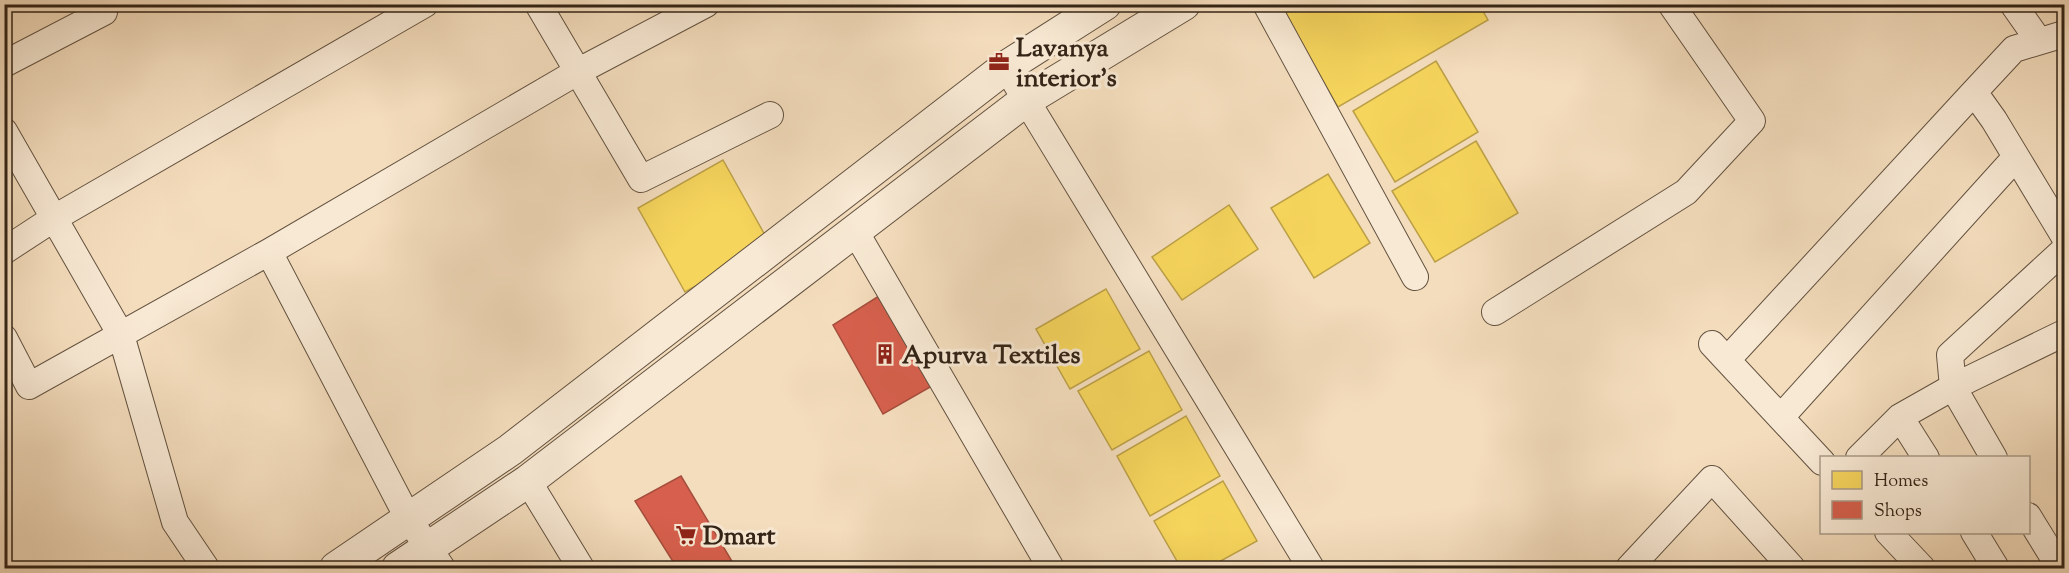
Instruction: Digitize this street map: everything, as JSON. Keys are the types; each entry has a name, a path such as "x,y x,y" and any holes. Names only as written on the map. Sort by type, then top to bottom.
{"street":[{"path":"4,251 56,217 425,4"},
{"path":"538,4 641,179 770,115"},
{"path":"4,338 29,386 269,252 577,72 706,4"},
{"path":"336,568 510,450 1006,68 1105,4"},
{"path":"398,568 435,558 528,481 1026,100 1184,4"},
{"path":"1266,4 1415,277"},
{"path":"1495,312 1686,192 1752,121 1671,4"},
{"path":"2013,4 2039,42"},
{"path":"4,64 104,12"},
{"path":"1820,461 1720,352 2014,50 2064,34"},
{"path":"1006,68 1311,568"},
{"path":"1974,92 1994,120 2064,236"},
{"path":"4,131 56,217 122,335 175,522 206,568"},
{"path":"1781,417 2016,157"},
{"path":"855,231 1051,568"},
{"path":"1993,456 1953,387 1950,356 2064,250"},
{"path":"269,252 408,518 435,558"},
{"path":"1861,456 1900,417 1953,387 2064,333"},
{"path":"1900,417 1925,456"},
{"path":"1629,568 1712,478 1792,568"},
{"path":"528,481 581,568"},
{"path":"2030,519 2060,568"},
{"path":"1890,534 1922,568"},
{"path":"1975,534 1996,568"}],"building: Homes":[{"path":"1279,4 1479,4 1488,20 1338,107"},
{"path":"1436,61 1478,132 1395,182 1353,111"},
{"path":"1476,141 1518,213 1435,262 1392,191"},
{"path":"723,160 770,244 685,292 638,208"},
{"path":"1328,174 1370,243 1314,278 1271,208"},
{"path":"1229,205 1258,249 1182,300 1152,257"},
{"path":"1106,289 1140,349 1070,389 1036,329"},
{"path":"1149,351 1182,410 1112,450 1078,391"},
{"path":"1186,416 1220,476 1150,516 1117,456"},
{"path":"1223,481 1257,541 1208,568 1181,568 1154,521"}],"building: Shops":[{"name":"Apurva Textiles","path":"882,294 939,382 883,414 833,325"},
{"name":"Dmart","path":"681,476 736,568 677,568 635,501"}],"place":[{"name":"Lavanya interior's","path":"999,62"},
{"name":"Apurva Textiles","path":"885,354"},
{"name":"Dmart","path":"686,535"}]}
